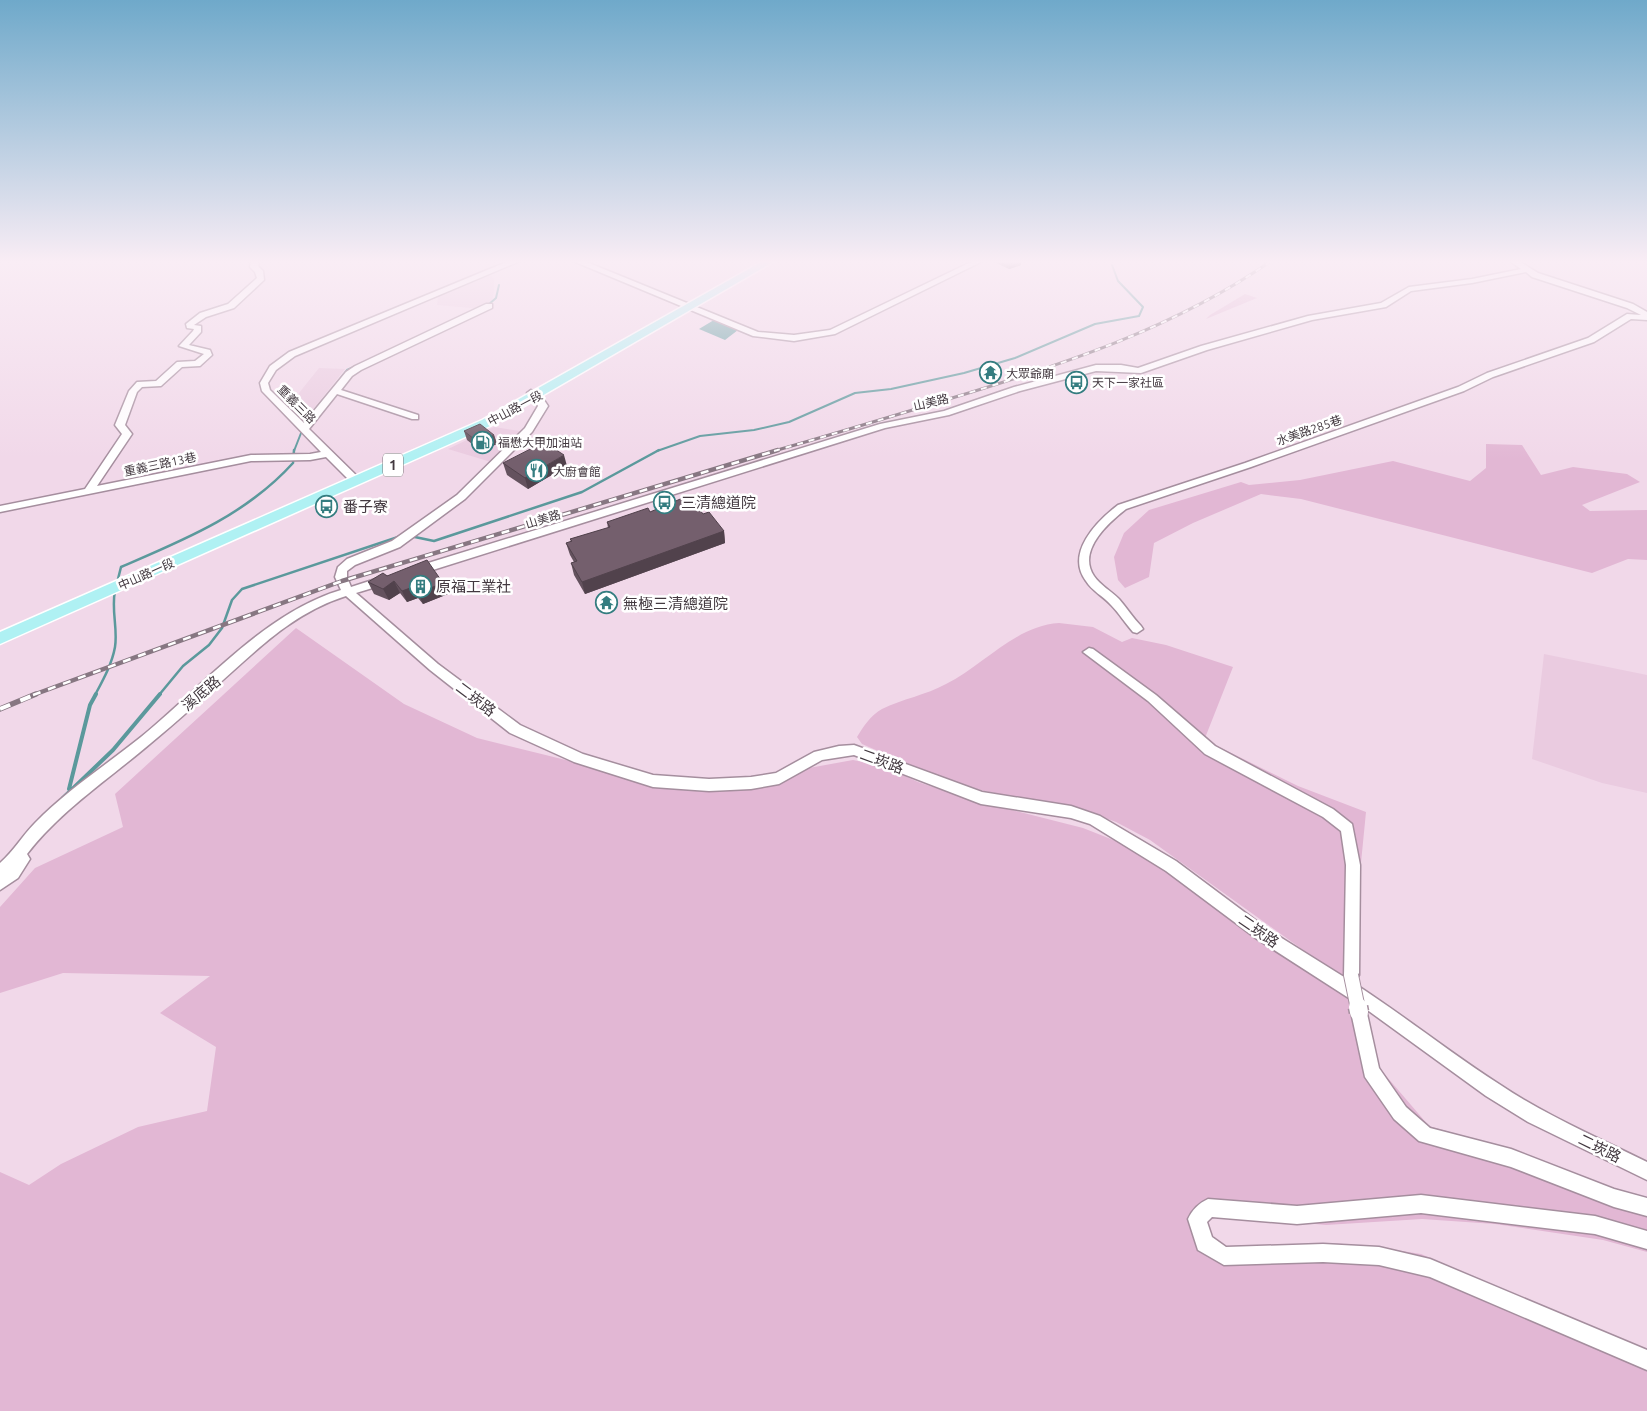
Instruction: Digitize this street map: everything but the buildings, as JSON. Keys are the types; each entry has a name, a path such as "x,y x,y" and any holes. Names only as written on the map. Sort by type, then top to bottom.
{"main road":[{"name":"中山路一段","path":"0,631 354,479 453,439 534,395 650,327"},
{"name":"中山路一段","path":"0,638 354,479"}],"street":[{"path":"88,492 127,434 120,425 133,391 140,384 158,384 180,364 196,364 208,354 207,352 183,346 197,332 198,328 193,327"},
{"name":"重義三路","path":"354,479 326,454 305,428 266,391 264,383 281,360 358,327"},
{"path":"305,428 349,374 445,327"},
{"path":"738,327 756,334 775,337 811,336 832,332 843,327"},
{"name":"山美路","path":"409,573 811,446 883,426 946,413 1017,389 1096,368 1121,368 1138,371 1204,348 1279,327"},
{"name":"水美路285巷","path":"1137,629 1089,578 1084,567 1085,553 1090,542 1107,517 1122,507 1248,465 1461,389 1490,374 1591,340 1612,327"},
{"path":"336,391 415,416"},
{"path":"391,578 347,591 341,577 342,570 351,562 396,544 461,497 529,430 543,406 534,395"},
{"name":"重義三路13巷","path":"0,509 251,458 310,457 326,454"},
{"name":"溪底路","path":"0,872 16,858 39,828 146,740 274,628 324,599 347,591"},
{"name":"二崁路","path":"347,591 434,667 515,729 546,744 597,764 653,781 709,785 750,783 779,778 819,756 854,750 981,798 1071,812 1095,820 1171,866 1262,934 1377,1006 1517,1106 1647,1172"},
{"path":"1090,652 1152,698 1210,750 1328,813 1347,828 1353,865 1351,975 1371,1071 1400,1113 1425,1135 1511,1158 1614,1198 1647,1206"},
{"name":"溪底路","path":"0,883 13,872 59,811"},
{"path":"1647,1240 1595,1225 1421,1204 1297,1215 1208,1208 1197,1219 1205,1243 1224,1256 1323,1253 1370,1255 1430,1268 1647,1360"}],"shaded area":[{"path":"319,368 345,369 306,418 288,404 300,399 299,393"},
{"path":"494,427 520,431 491,462 448,449"},
{"path":"1486,444 1522,445 1541,475 1573,467 1627,474 1640,482 1582,505 1590,511 1647,510 1647,560 1628,559 1592,573 1301,499 1261,494 1193,523 1154,543 1149,577 1125,588 1118,580 1114,557 1124,533 1149,510 1241,482 1249,485 1300,480 1393,461 1470,481 1486,468"},
{"path":"1059,623 1093,627 1122,642 1132,638 1166,645 1233,667 1205,738 1207,741 1298,786 1366,812 1359,883 1357,985 1362,1015 1381,1070 1429,1126 1513,1150 1624,1194 1647,1199 1647,1252 1603,1240 1495,1224 1422,1219 1326,1225 1218,1215 1208,1222 1213,1239 1226,1246 1330,1243 1370,1246 1421,1254 1647,1351 1647,1411 0,1411 0,1172 29,1185 61,1164 138,1127 207,1111 216,1047 160,1013 210,976 63,973 0,993 0,907 35,868 123,827 115,794 296,628 404,704 477,738 663,784 737,781 853,760 883,766 918,782 972,800 1083,828 1121,843 1195,891 1238,924 1323,982 1317,960 1150,840 1116,822 1078,808 984,791 933,775 862,744 857,737 871,718 882,709 946,684 1028,631"},
{"path":"1544,654 1647,675 1647,793 1602,783 1532,759"}],"water":[{"path":"703,327 730,327 738,330 725,340 699,329"}],"waterway":[{"path":"657,451 700,436 754,430 789,422 855,393 891,389 964,373 1015,358 1088,327"},
{"path":"337,383 347,370 365,362"},
{"path":"294,451 303,428"},
{"path":"117,583 121,567 191,536 235,512 255,497 293,463 294,450"},
{"path":"410,536 434,541 582,492 657,451"},
{"path":"159,695 183,666 209,645 222,628 232,600 242,589 401,536"},
{"path":"95,695 114,653 116,633 115,591"},
{"path":"69,789 90,705 96,694"},
{"path":"63,798 113,750 160,694"}],"railway":[{"path":"774,451 1036,372 1118,342 1153,327"},
{"path":"33,695 342,581 778,450"},
{"path":"0,709 36,694"}],"place":[{"name":"大眾爺廟","path":"990,373"},
{"name":"天下一家社區","path":"1076,382"},
{"name":"福懋大甲加油站","path":"482,442"},
{"name":"大廚會館","path":"537,471"},
{"name":"三清總道院","path":"665,502"},
{"name":"番子寮","path":"327,506"},
{"name":"原福工業社","path":"420,586"},
{"name":"無極三清總道院","path":"607,603"}]}
